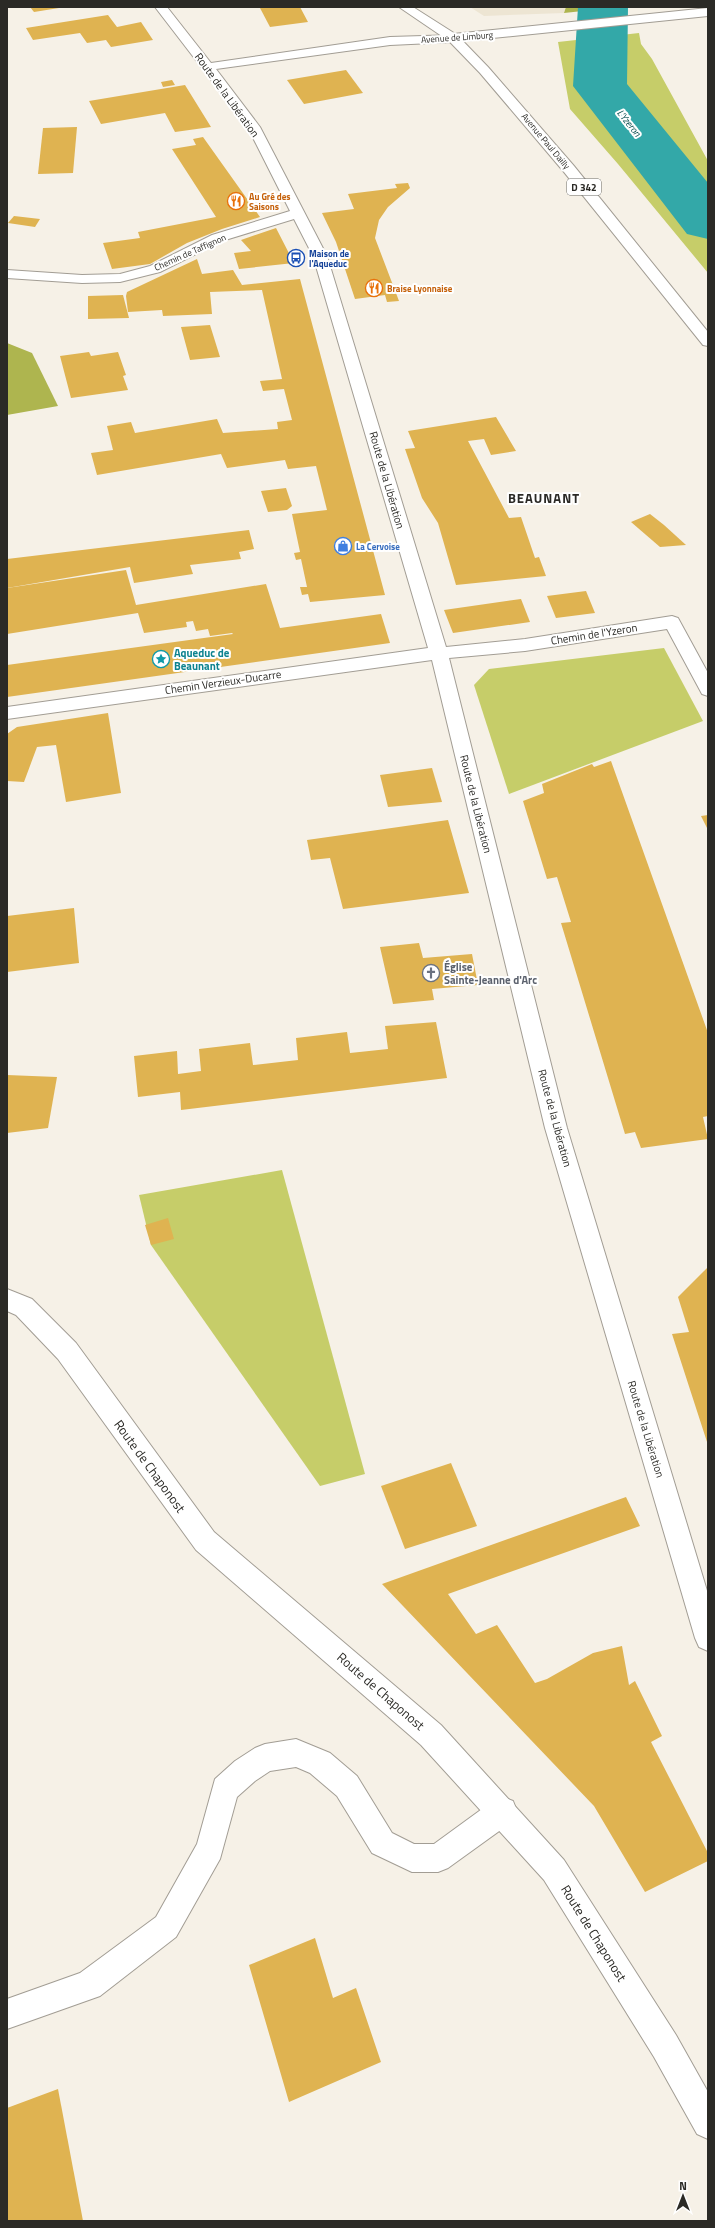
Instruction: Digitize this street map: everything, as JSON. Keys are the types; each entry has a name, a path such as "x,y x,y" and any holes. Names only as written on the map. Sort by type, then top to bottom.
{"street":[{"name":"Route de la Libération","path":"162,7 206,67 254,127 320,256 439,654 556,1128 708,1638"},
{"name":"D 342","path":"405,7 453,38"},
{"name":"Avenue de Limburg","path":"206,67 390,41 453,38 708,12"},
{"name":"Avenue Paul Dailly","path":"453,38 484,70 537,131 708,342"},
{"name":"Chemin de Taffignon","path":"7,274 82,279 120,278 155,269 217,238 299,213"},
{"name":"Chemin de l'Yzeron","path":"439,654 525,645 672,622 708,690"},
{"name":"Chemin Verzieux-Ducarre","path":"7,713 399,657 439,654"},
{"name":"Route de Chaponost","path":"7,1300 24,1307 68,1351 205,1541 431,1735 502,1811 554,1870 665,2046 708,2123"},
{"path":"7,2014 89,1985 166,1927 210,1849 225,1789 245,1771 264,1758 296,1753 320,1763 347,1786 382,1843 412,1858 438,1858 502,1811"}],"shaded area":[{"path":"470,7 566,7 564,13 484,16"}],"green space":[{"path":"566,7 620,7 564,13"},
{"path":"639,33 641,44 652,59 708,161 708,273 618,164 570,109 558,42"},
{"path":"7,343 32,353 58,406 7,415"},
{"path":"664,648 703,721 509,794 474,685 489,669"},
{"path":"282,1170 365,1474 320,1486 151,1245 139,1195"}],"building":[{"path":"30,7 59,7 59,8 34,12"},
{"path":"300,7 308,22 270,27 260,8"},
{"path":"108,15 117,27 141,22 153,40 111,47 106,40 87,43 80,33 33,40 26,28"},
{"path":"346,70 363,93 304,104 287,80"},
{"path":"172,80 175,85 163,87 161,82"},
{"path":"185,85 211,127 175,132 165,113 101,124 89,101"},
{"path":"77,127 73,173 38,174 43,128"},
{"path":"203,137 260,217 222,229 187,243 150,264 112,269 103,243 140,238 138,232 216,217 172,149 196,145 193,139"},
{"path":"408,183 410,188 388,207 379,220 375,238 399,301 387,302 385,295 355,299 336,242 322,213 354,209 348,194 397,188 395,184"},
{"path":"14,216 40,219 35,227 8,223"},
{"path":"276,228 294,263 239,269 234,253 251,251 241,240"},
{"path":"197,259 202,274 233,270 242,285 300,279 385,595 310,602 308,594 302,595 300,587 307,587 301,559 296,560 294,553 300,552 292,514 327,510 316,466 288,469 285,460 227,468 221,454 97,475 91,453 113,450 107,426 131,422 135,433 217,419 223,433 278,429 277,422 292,420 284,389 263,391 260,381 282,379 262,290 210,292 212,314 163,316 162,310 128,312 127,292"},
{"path":"123,295 129,318 88,319 88,296"},
{"path":"210,325 220,357 190,360 181,327"},
{"path":"89,352 91,356 118,352 126,375 123,376 128,390 71,398 60,356"},
{"path":"496,417 516,451 491,455 484,439 468,441 509,518 521,517 535,558 539,557 546,576 456,585 438,523 422,498 405,449 415,448 408,431"},
{"path":"286,488 292,506 287,510 268,512 261,491"},
{"path":"650,514 686,545 660,547 631,522"},
{"path":"249,530 254,549 239,552 241,559 190,565 193,574 134,583 130,567 7,588 7,559"},
{"path":"126,570 136,605 266,584 280,628 381,614 390,643 7,697 7,665 233,634 210,636 208,629 196,631 193,621 186,622 187,627 144,633 138,613 7,634 7,588"},
{"path":"586,591 595,613 556,618 547,596"},
{"path":"521,599 530,622 453,633 444,610"},
{"path":"108,713 121,793 66,802 56,745 37,747 24,782 7,781 7,734 17,727"},
{"path":"611,761 708,1033 708,1116 703,1117 708,1139 641,1148 635,1132 625,1134 561,923 571,922 557,877 547,879 523,801 544,793 542,784 592,764 594,767"},
{"path":"432,768 442,802 388,807 380,775"},
{"path":"708,815 708,830 701,816"},
{"path":"448,820 469,893 343,909 330,858 311,860 307,840"},
{"path":"74,908 79,963 7,972 7,916"},
{"name":"Église Sainte-Jeanne d'Arc","path":"419,943 423,958 472,954 478,985 432,989 434,1000 393,1004 380,947"},
{"path":"436,1022 447,1078 181,1110 180,1092 138,1097 134,1056 177,1051 178,1074 201,1071 199,1049 250,1043 253,1065 298,1060 296,1038 347,1032 350,1053 388,1049 385,1026"},
{"path":"7,1075 57,1077 48,1128 7,1133"},
{"path":"168,1218 174,1239 151,1245 145,1225"},
{"path":"708,1267 708,1445 672,1334 689,1332 678,1297"},
{"path":"451,1463 477,1526 405,1549 381,1486"},
{"path":"626,1497 640,1526 448,1594 476,1634 497,1625 535,1683 547,1679 593,1653 622,1646 629,1685 635,1681 662,1736 651,1742 708,1853 708,1861 645,1892 594,1806 382,1584"},
{"path":"315,1938 333,1998 356,1988 381,2062 289,2102 249,1965"},
{"path":"58,2089 83,2221 7,2221 7,2108"}],"waterway":[{"name":"L'Yzeron","path":"603,7 600,86 708,221"}],"place":[{"name":"Au Gré des Saisons","path":"236,201"},
{"name":"Maison de l'Aqueduc","path":"296,258"},
{"name":"Braise Lyonnaise","path":"374,288"},
{"name":"La Cervoise","path":"343,546"},
{"name":"Aqueduc de Beaunant","path":"161,659"},
{"name":"Église Sainte-Jeanne d'Arc","path":"431,973"}],"district":[{"name":"BEAUNANT","path":"544,498"}]}
